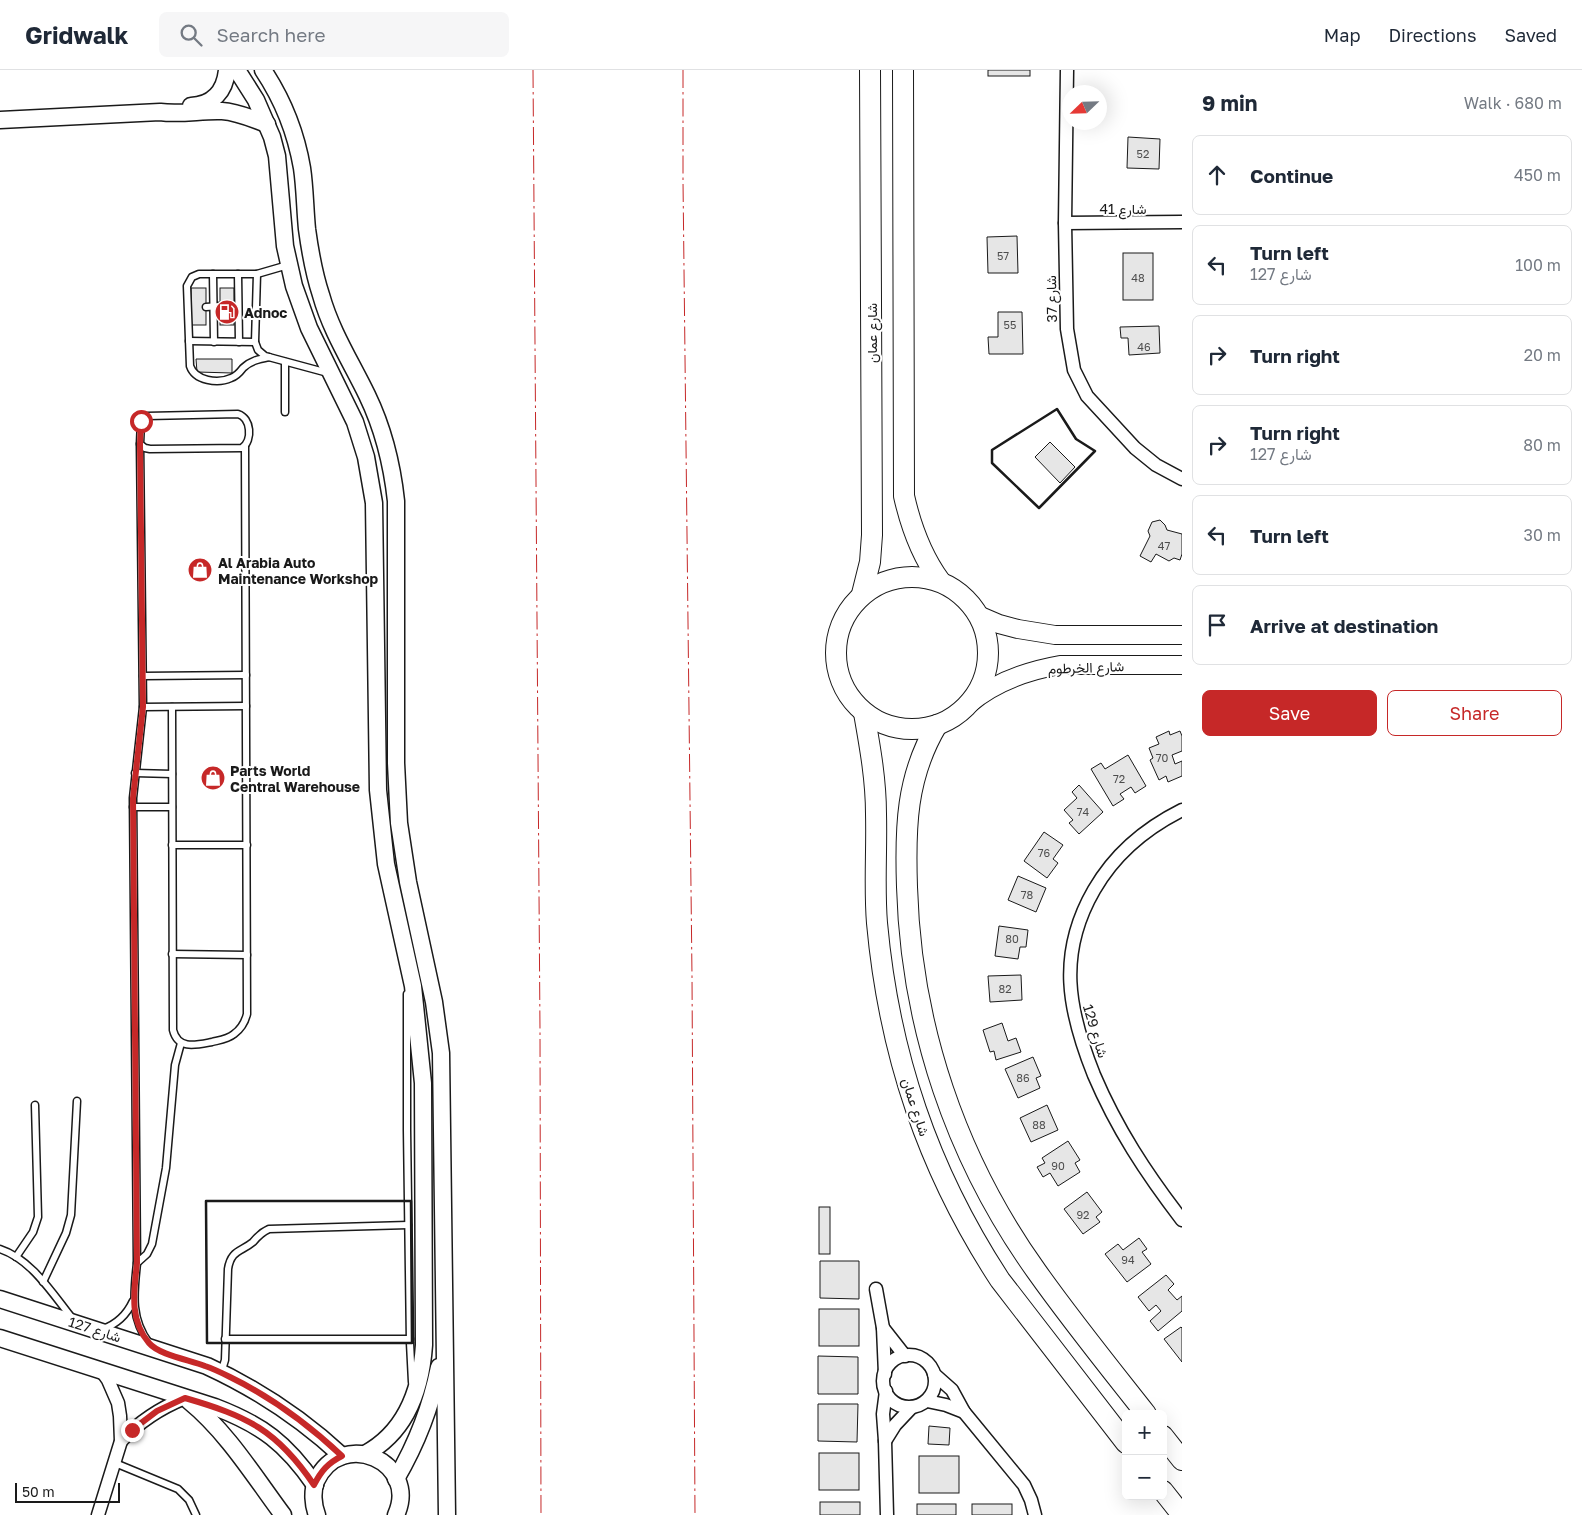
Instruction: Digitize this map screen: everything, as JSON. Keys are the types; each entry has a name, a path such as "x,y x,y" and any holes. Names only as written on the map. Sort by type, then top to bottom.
{"main road":[{"name":"شارع عمان","path":"862,594 870,562 872,534 870,70"},
{"path":"903,70 904,496 919,546 928,564 940,581"},
{"path":"907,576 924,577 940,581 968,601 978,615 985,632 988,651 986,670 979,688 969,704 954,716 937,725 918,729 899,728 881,723 864,713 851,699 841,682 836,664 836,644 840,626 849,608 862,594 876,585 891,579 907,576"},
{"path":"978,615 999,624 1055,636 1182,635"},
{"name":"شارع الخرطوم","path":"969,704 994,686 1011,678 1043,668 1060,665 1182,665"},
{"name":"شارع عمان","path":"864,713 874,772 877,921 880,957 893,1028 911,1097 922,1130 949,1192 982,1252 1000,1280 1122,1438"},
{"path":"937,725 919,761 909,800 907,876 914,975 921,1011 939,1079 964,1145 992,1200 1015,1238 1052,1292 1143,1410"},
{"path":"1167,1441 1182,1460"},
{"path":"1167,1496 1182,1515"}],"street":[{"path":"160,112 175,107 199,106 212,100 222,88 227,70"},
{"path":"237,70 256,100 267,124 277,156 283,228 289,265 304,314 348,404 361,439 373,495 378,790 386,864 408,965 417,1018 424,1122 424,1345 421,1371 414,1397 396,1429 382,1444 365,1454"},
{"path":"263,70 288,116 298,152 304,185 310,252 321,297 337,336 376,416 385,444 393,480 396,510 397,793 406,875 432,987 441,1053 447,1515"},
{"name":"شارع 37","path":"1067,70 1065,223 1067,328 1071,358 1087,396 1135,448 1156,465 1182,479"},
{"path":"0,120 221,111 242,115 267,124"},
{"name":"شارع 41","path":"1065,223 1182,222"},
{"name":"شارع 129","path":"1182,810 1166,818 1136,840 1108,869 1082,913 1072,947 1070,966 1075,1022 1103,1096 1133,1152 1182,1220"},
{"path":"876,1289 883,1328 884,1382 886,1391 883,1414 887,1515"},
{"name":"شارع 127","path":"0,1299 207,1366 250,1387 289,1411 342,1456"},
{"path":"883,1328 905,1356"},
{"path":"396,1479 415,1444 430,1406 439,1370 444,1336"},
{"path":"2,1340 100,1370 240,1417 262,1429 282,1445 301,1466 314,1485"},
{"path":"885,1374 892,1362 905,1356 920,1358 926,1362 934,1374 952,1390 964,1412 1024,1485 1035,1515"},
{"path":"98,1515 121,1441 118,1403 108,1380 100,1370"},
{"path":"927,1401 934,1388 934,1374"},
{"path":"886,1391 893,1401 899,1405 912,1407"},
{"path":"121,1441 144,1420 185,1398"},
{"path":"185,1398 215,1426 283,1515"},
{"path":"885,1441 895,1425 912,1407 927,1401 946,1405 964,1412"},
{"path":"317,1515 313,1499 314,1485 320,1472 330,1462 342,1456 356,1453 381,1460 390,1468 400,1490 400,1502 396,1515"}],"lane":[{"path":"269,357 249,363 230,379 205,380 197,376 192,370 187,286 190,280 199,274 257,274 289,265"},
{"path":"213,274 214,342"},
{"path":"238,274 236,306 239,342"},
{"path":"257,274 255,342 258,350 269,357 332,374"},
{"path":"189,341 255,342"},
{"path":"285,362 285,412"},
{"path":"154,1349 140,1330 135,1316 134,1300 137,1263 133,806 143,707 141,421 147,416 238,414 245,417 248,423 248,440 245,446 247,1014 241,1028 230,1037 190,1046 181,1043 174,1035 173,1030 172,707"},
{"path":"140,444 150,449 239,449 245,446"},
{"path":"143,676 246,675"},
{"path":"143,707 246,706"},
{"path":"135,774 172,774"},
{"path":"133,806 172,807"},
{"path":"172,845 247,845"},
{"path":"172,954 247,955"},
{"path":"408,965 406,1024 408,1225 410,1339 414,1397"},
{"path":"137,1263 147,1254 152,1244 166,1168 175,1065 181,1043"},
{"path":"43,1282 66,1233 71,1215 77,1101"},
{"path":"16,1257 33,1232 38,1217 35,1105"},
{"path":"221,1373 225,1360 229,1263 235,1253 252,1243 260,1234 274,1229 408,1225"},
{"path":"0,1250 10,1252 23,1261 43,1282 76,1323"},
{"path":"99,1330 116,1322 129,1309 134,1300"},
{"path":"225,1339 410,1339"},
{"path":"115,1462 178,1489 189,1500 196,1515"}],"building":[{"path":"988,70 1030,70 1030,76 988,76"},
{"path":"1128,137 1160,139 1159,169 1127,168"},
{"path":"1017,236 1018,273 988,273 987,237"},
{"path":"1123,253 1153,253 1153,300 1123,300"},
{"path":"191,288 206,288 206,325 191,325"},
{"path":"220,288 234,288 234,325 220,325"},
{"path":"998,312 1022,312 1023,354 989,354 988,337 998,337"},
{"path":"1159,326 1160,353 1129,355 1128,338 1121,338 1120,327"},
{"path":"196,359 232,359 232,373 197,372"},
{"path":"1050,442 1075,467 1060,483 1035,457"},
{"path":"1160,520 1167,530 1182,534 1182,554 1180,560 1174,558 1169,561 1156,554 1151,562 1140,556 1150,536 1148,531 1152,522"},
{"path":"1169,731 1170,735 1180,731 1182,736 1182,751 1172,755 1175,764 1182,761 1182,776 1168,782 1166,776 1159,780 1150,760 1153,758 1149,748 1159,744 1156,737"},
{"path":"1128,755 1146,786 1135,793 1131,787 1120,794 1124,799 1113,806 1091,769 1101,763 1105,769"},
{"path":"1079,785 1103,812 1079,834 1069,823 1073,820 1064,810 1077,798 1072,792"},
{"path":"1044,832 1063,845 1053,859 1058,863 1047,878 1024,861"},
{"path":"1018,876 1046,888 1036,912 1008,900"},
{"path":"999,926 1028,930 1026,947 1020,947 1018,959 995,956"},
{"path":"1021,975 1022,1000 990,1002 988,976"},
{"path":"1002,1023 1008,1041 1016,1038 1021,1052 996,1060 994,1051 990,1052 983,1030"},
{"path":"1033,1057 1041,1076 1036,1078 1040,1088 1018,1098 1005,1069"},
{"path":"1047,1105 1058,1130 1031,1142 1020,1118"},
{"path":"1068,1141 1080,1160 1075,1163 1080,1172 1058,1186 1050,1173 1043,1177 1037,1167 1045,1163 1042,1158"},
{"path":"1087,1192 1102,1212 1096,1217 1100,1222 1083,1234 1064,1209"},
{"path":"819,1207 830,1207 830,1254 819,1254"},
{"path":"1139,1238 1147,1249 1142,1252 1151,1264 1127,1282 1105,1254 1118,1244 1123,1250"},
{"path":"820,1261 859,1261 859,1299 820,1298"},
{"path":"1166,1275 1174,1284 1168,1290 1177,1300 1182,1296 1182,1311 1158,1331 1150,1321 1161,1311 1156,1305 1149,1311 1138,1297"},
{"path":"819,1309 859,1309 859,1346 819,1346"},
{"path":"1182,1328 1182,1362 1164,1339"},
{"path":"818,1356 858,1357 858,1394 818,1394"},
{"path":"818,1404 858,1404 857,1442 818,1441"},
{"path":"929,1426 950,1428 949,1445 928,1444"},
{"path":"819,1453 859,1453 859,1490 819,1490"},
{"path":"919,1456 959,1456 959,1493 919,1493"},
{"path":"820,1502 860,1502 860,1515 820,1515"},
{"path":"917,1504 956,1504 956,1515 917,1515"},
{"path":"972,1504 1012,1504 1012,1515 972,1515"}],"wall":[{"path":"1057,409 1076,439 1095,451 1039,508 992,463 992,450 1057,409"},
{"path":"206,1201 411,1201 412,1343 207,1343 206,1201"}],"power":[{"path":"533,70 540,1030 541,1515"},
{"path":"683,70 695,1515"}],"place":[{"name":"Adnoc","path":"227,312"},
{"name":"Al Arabia Auto Maintenance Workshop","path":"200,570"},
{"name":"Parts World Central Warehouse","path":"213,778"}],"route":[{"path":"132,1430 157,1411 185,1398 240,1417 262,1429 282,1445 301,1466 314,1485 320,1472 330,1462 342,1456 289,1411 250,1387 207,1366 154,1349 140,1330 135,1316 134,1300 137,1263 133,798 143,707 141,421"}]}
